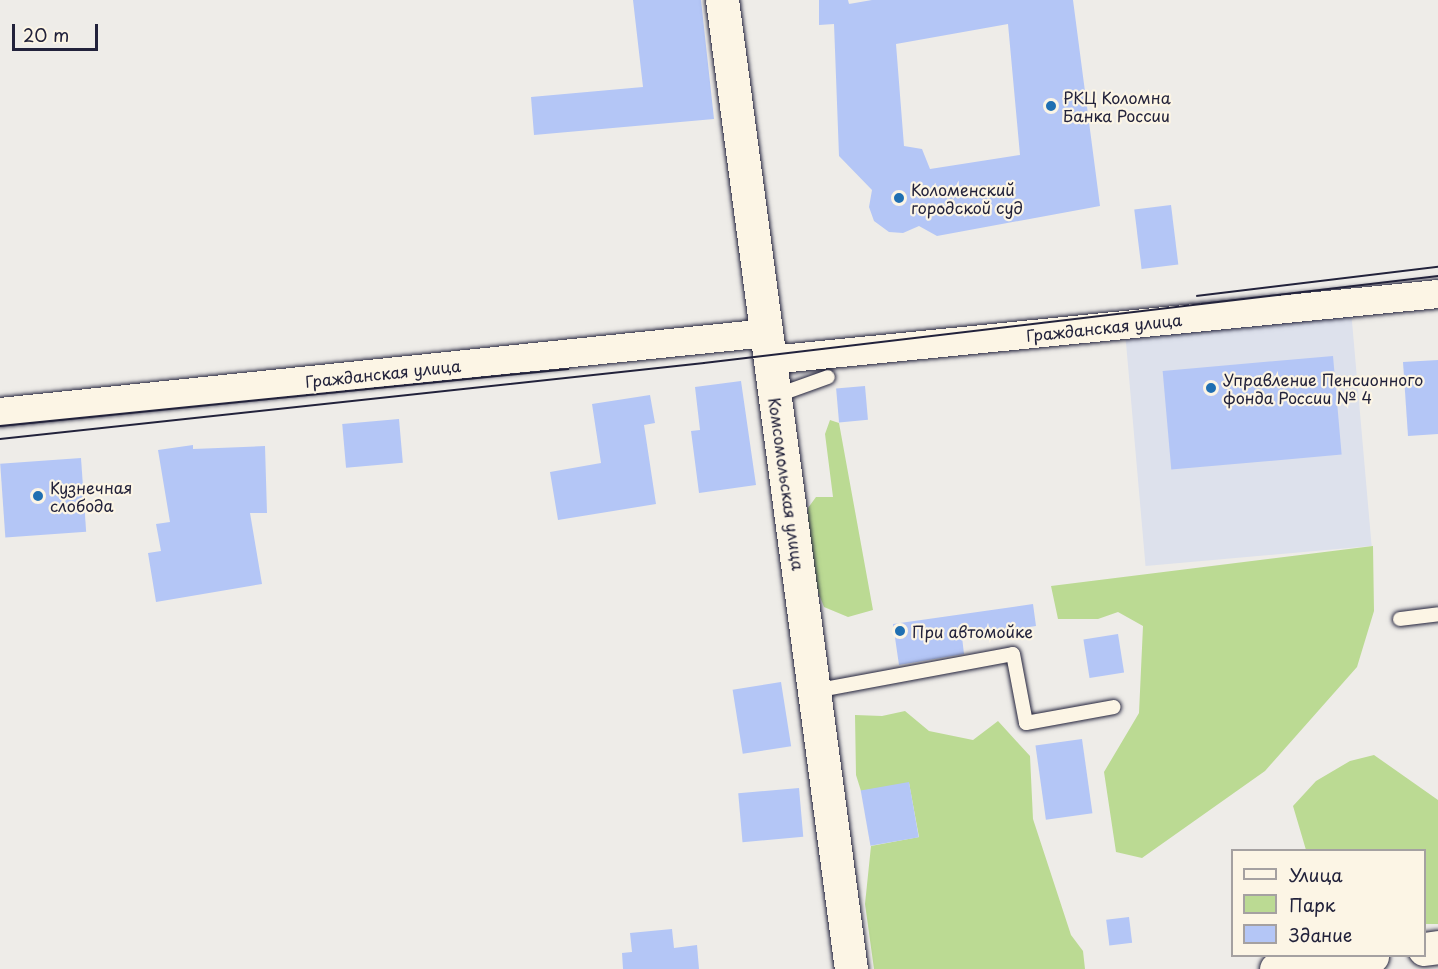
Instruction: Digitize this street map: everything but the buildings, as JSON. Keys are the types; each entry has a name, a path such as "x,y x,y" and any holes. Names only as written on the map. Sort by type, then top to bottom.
{"street":[{"name":"Комсомольская улица","path":"722,0 852,969"},
{"name":"Гражданская улица","path":"0,412 769,347 1438,294"},
{"path":"1276,969 1355,961"}],"lane":[{"path":"775,396 828,377"},
{"path":"1400,619 1438,614"},
{"path":"814,691 1013,654 1026,723 1114,707"}],"shaded area":[{"path":"1351,310 1372,546 1146,566 1125,330"}],"green space":[{"path":"830,420 839,423 873,610 848,617 824,607 805,559 808,508 816,497 833,497 825,434"},
{"path":"1373,546 1374,611 1357,667 1265,771 1142,858 1116,852 1104,772 1139,713 1143,626 1118,612 1098,619 1058,619 1051,586"},
{"path":"905,711 929,731 973,740 998,721 1030,756 1033,819 1071,935 1083,951 1085,969 874,969 865,904 871,846 919,837 909,783 861,791 856,775 855,715 882,716"},
{"path":"1374,755 1438,800 1438,924 1426,924 1426,849 1306,849 1293,806 1316,781 1350,761"}],"tram line":[{"path":"1197,296 1438,267"},
{"path":"0,439 704,363 1438,276"},
{"path":"0,426 568,369"}],"place":[{"name":"РКЦ Коломна Банка России","path":"1051,106"},
{"name":"Коломенский городской суд","path":"899,198"},
{"name":"Управление Пенсионного фонда России № 4","path":"1211,388"},
{"name":"Кузнечная слобода","path":"38,496"},
{"name":"При автомойке","path":"900,631"}]}
